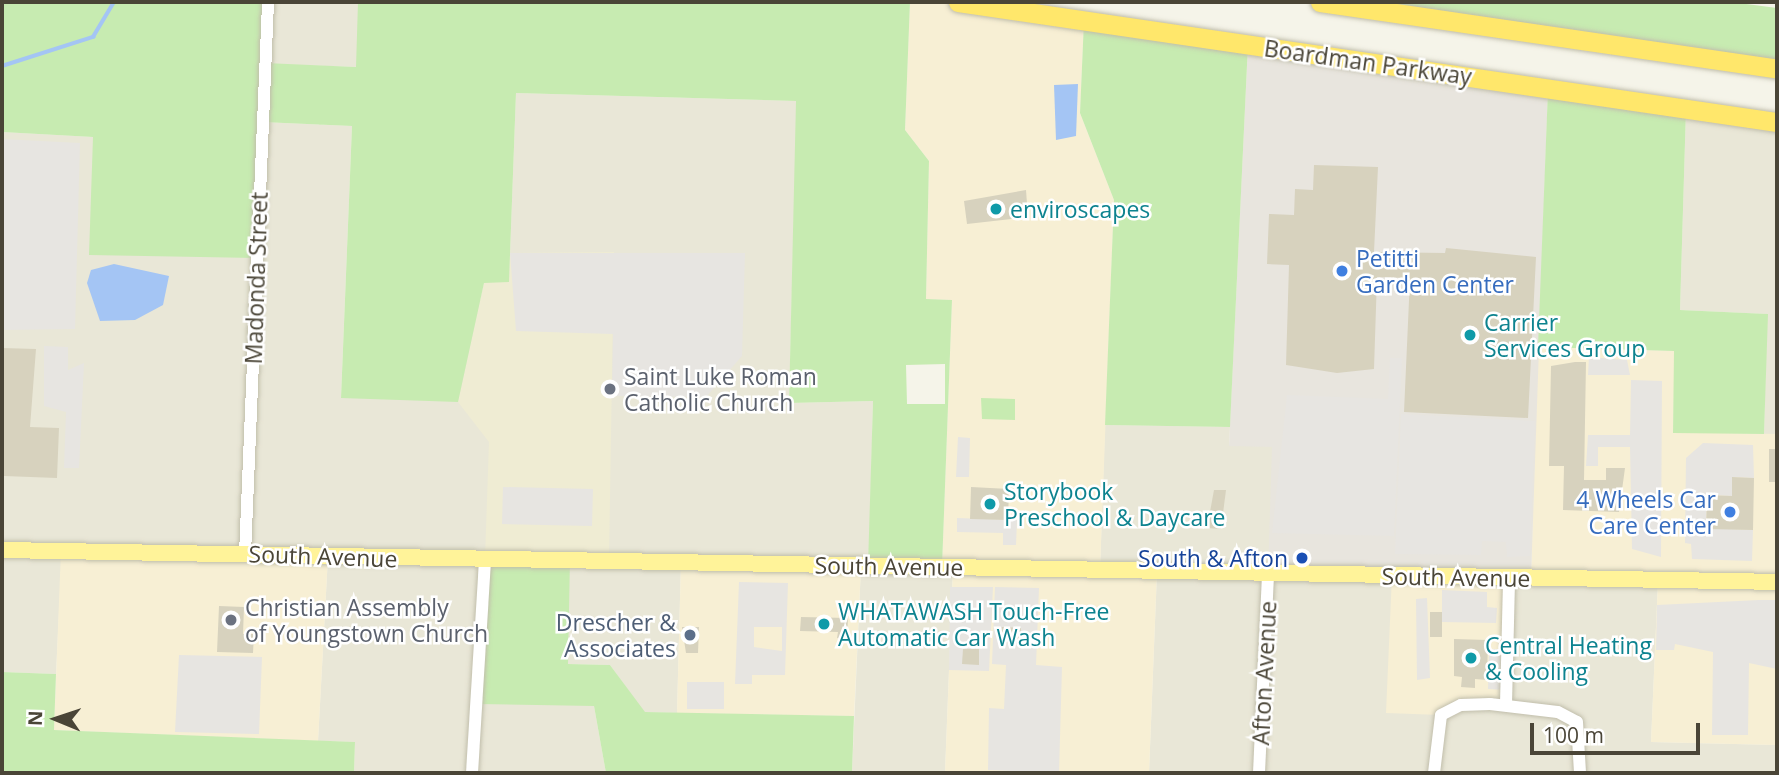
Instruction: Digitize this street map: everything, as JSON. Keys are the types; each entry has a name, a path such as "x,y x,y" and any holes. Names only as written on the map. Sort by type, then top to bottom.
{"highway":[{"name":"Boardman Parkway","path":"958,2 1777,122"},
{"path":"1320,2 1777,69"}],"main road":[{"name":"South Avenue","path":"2,550 1777,582"}],"street":[{"name":"Madonda Street","path":"245,554 268,2"},
{"path":"472,773 485,558"},
{"name":"Afton Avenue","path":"1259,773 1268,573"},
{"path":"1506,704 1509,578"},
{"path":"1434,773 1436,726 1444,712 1506,704 1577,722 1580,773"}],"shaded area":[{"path":"268,2 360,2 357,67 264,64"},
{"path":"910,2 958,2 1084,20 1080,113 1114,200 1100,570 1157,571 1149,773 945,773 953,568 942,567 952,300 926,299 929,161 905,130"},
{"path":"1248,44 1548,89 1531,578 1268,573 1272,447 1229,446"},
{"path":"516,93 797,101 789,403 873,401 869,565 953,567 945,773 852,773 861,566 681,561 677,713 644,712 610,665 567,664 485,558 594,706 606,773 354,773 355,742 318,741 328,556 62,550 56,674 2,672 2,132 93,137 262,122 352,126 341,397 509,282"},
{"path":"1686,109 1777,122 1777,434 1764,434 1767,314 1680,310"},
{"path":"2,139 80,143 75,329 2,330"},
{"path":"614,252 609,559 485,558 489,442 458,402 484,282 509,282 510,253"},
{"path":"510,253 745,253 742,356 706,397 612,396 613,334 516,331"},
{"path":"44,346 68,347 68,370 84,363 79,468 64,468 66,412 44,406"},
{"path":"1538,347 1675,351 1673,432 1777,434 1777,745 1651,742 1658,581 1531,578"},
{"path":"1589,357 1627,360 1630,375 1588,375"},
{"path":"1390,358 1402,358 1394,536 1272,533 1287,395 1388,399"},
{"path":"1631,380 1662,381 1661,557 1632,549 1630,447 1598,447 1598,466 1586,466 1588,435 1630,435"},
{"path":"1401,414 1535,421 1530,556 1507,557 1506,542 1482,541 1481,555 1395,554"},
{"path":"1105,425 1230,427 1229,445 1272,446 1509,578 1658,581 1651,742 1777,745 1777,773 1149,773 1157,572 1100,570"},
{"path":"958,437 970,438 969,477 956,477"},
{"path":"1703,443 1753,445 1754,478 1732,477 1732,496 1707,495 1706,528 1753,530 1752,561 1692,559 1691,544 1685,543 1686,458"},
{"path":"503,487 593,489 592,526 502,524"},
{"path":"957,518 1017,520 1016,545 1003,545 1003,533 957,532"},
{"path":"61,550 328,556 318,741 54,730"},
{"path":"681,561 861,566 854,716 677,713"},
{"path":"1392,575 1509,578 1506,704 1441,715 1386,713"},
{"path":"739,582 788,583 785,675 752,675 752,684 735,684","holes":["754,627 782,627 782,651 754,647"]},
{"path":"950,587 993,587 989,671 949,670"},
{"path":"995,587 1039,588 1036,665 1062,667 1059,773 988,770 989,708 1004,709 1006,665 992,664"},
{"path":"1442,590 1487,592 1487,607 1497,608 1496,623 1442,622"},
{"path":"1427,598 1430,678 1417,680 1416,599"},
{"path":"1777,600 1777,669 1749,663 1748,735 1712,735 1713,652 1675,644 1674,650 1656,650 1657,605"},
{"path":"1489,649 1507,649 1506,690 1488,689"},
{"path":"179,655 262,657 259,734 175,732"},
{"path":"687,682 724,682 724,709 687,709"}],"green space":[{"path":"2,2 268,2 265,63 356,67 358,2 910,2 905,130 929,161 926,299 952,300 942,567 868,566 873,401 789,403 796,101 516,93 509,282 484,283 458,402 341,398 352,126 262,122 257,258 89,255 93,137 2,132","holes":["945,364 945,404 907,404 906,365"]},
{"path":"1320,2 1731,2 1777,8 1777,69"},
{"path":"1084,20 1248,44 1230,427 1105,425 1114,200 1080,113"},
{"path":"1548,89 1686,109 1680,310 1768,314 1764,434 1673,433 1674,351 1538,347"},
{"path":"981,398 1015,399 1015,420 982,419"},
{"path":"485,558 570,558 568,664 610,665 645,712 854,716 852,773 606,773 594,706 478,704"},
{"path":"2,672 56,674 54,730 355,742 354,773 2,773"}],"water":[{"path":"1078,84 1076,136 1056,140 1054,85"},
{"path":"114,264 169,276 163,305 135,320 100,321 87,283 91,270"}],"building":[{"path":"1314,165 1378,167 1374,252 1445,253 1446,248 1536,257 1528,418 1404,412 1410,278 1377,277 1374,369 1337,373 1286,365 1289,265 1267,264 1269,214 1294,215 1295,189 1313,190"},
{"name":"enviroscapes","path":"1026,190 1028,217 967,224 964,201"},
{"path":"2,348 36,349 30,427 59,428 57,478 4,476"},
{"path":"1586,362 1584,480 1606,480 1606,468 1625,468 1619,512 1563,510 1564,466 1549,466 1551,366"},
{"path":"1769,449 1777,449 1777,482 1769,482"},
{"name":"4 Wheels Car Care Center","path":"1732,477 1754,478 1753,530 1706,529 1707,495 1732,496"},
{"name":"Storybook Preschool & Daycare","path":"971,487 1009,489 1008,520 970,519"},
{"path":"1214,490 1226,490 1221,529 1207,528"},
{"name":"Christian Assembly of Youngstown Church","path":"219,606 244,607 243,634 254,634 253,653 217,652"},
{"path":"1430,612 1442,612 1442,637 1430,637"},
{"name":"WHATAWASH Touch-Free Automatic Car Wash","path":"801,617 848,618 847,639 837,638 838,632 800,631"},
{"name":"Drescher & Associates","path":"682,627 699,627 698,653 686,653"},
{"path":"1002,627 1021,628 1020,644 1001,643"},
{"name":"Central Heating & Cooling","path":"1454,639 1488,640 1487,680 1475,679 1475,688 1461,687 1462,677 1454,676"},
{"path":"963,649 979,649 979,665 962,664"}],"waterway":[{"path":"2,66 93,37 114,2"}],"place":[{"name":"enviroscapes","path":"996,209"},
{"name":"Petitti Garden Center","path":"1342,271"},
{"name":"Carrier Services Group","path":"1470,335"},
{"name":"Saint Luke Roman Catholic Church","path":"610,389"},
{"name":"Storybook Preschool & Daycare","path":"990,504"},
{"name":"4 Wheels Car Care Center","path":"1730,512"},
{"name":"South & Afton","path":"1302,558"},
{"name":"Christian Assembly of Youngstown Church","path":"231,620"},
{"name":"WHATAWASH Touch-Free Automatic Car Wash","path":"824,624"},
{"name":"Drescher & Associates","path":"690,635"},
{"name":"Central Heating & Cooling","path":"1471,658"}]}
